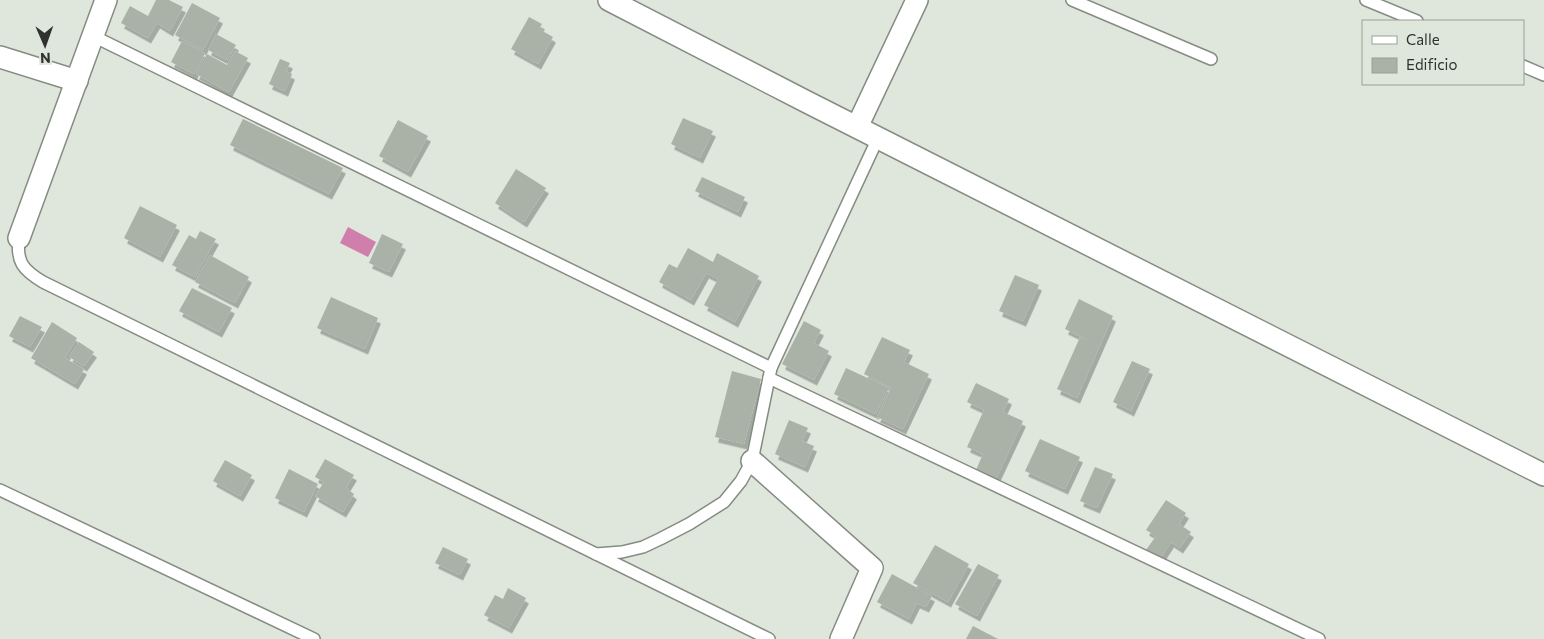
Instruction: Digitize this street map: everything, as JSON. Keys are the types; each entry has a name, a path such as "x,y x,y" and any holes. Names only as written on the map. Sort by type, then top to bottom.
{"street":[{"path":"19,238 106,0"},
{"path":"609,0 1544,475"},
{"path":"857,127 917,0"},
{"path":"0,57 77,81"},
{"path":"752,461 872,568 841,639"}],"lane":[{"path":"1072,0 1210,59"},
{"path":"1366,0 1415,20"},
{"path":"93,36 770,373 1319,639"},
{"path":"1524,66 1544,75"},
{"path":"596,554 622,552 643,547 689,524 724,502 741,481 752,461 770,373 878,138"},
{"path":"19,238 18,251 21,264 43,282 768,639"},
{"path":"0,490 314,639"}],"shaded area":[{"path":"348,227 376,242 368,257 340,243"}],"building":[{"path":"156,0 169,0 183,7 170,31 157,23 148,38 121,23 130,6 148,16"},
{"path":"192,3 220,18 203,50 175,35"},
{"path":"529,17 542,24 539,29 553,37 538,64 511,49"},
{"path":"216,34 236,45 227,60 208,50"},
{"path":"182,41 205,53 194,74 171,62"},
{"path":"235,51 248,58 229,92 196,74 207,54 227,65"},
{"path":"280,59 290,63 286,71 292,74 285,91 269,84"},
{"path":"683,118 713,131 700,158 671,144"},
{"path":"243,119 343,168 329,194 230,145"},
{"path":"398,120 428,136 408,172 379,156"},
{"path":"516,169 546,188 524,222 495,203"},
{"path":"702,177 745,197 738,212 695,191"},
{"path":"140,206 177,225 160,257 124,238"},
{"path":"200,231 216,239 195,277 172,265 189,235 196,239"},
{"path":"382,234 403,244 389,272 369,263"},
{"path":"688,248 713,262 717,253 759,276 735,322 704,305 718,279 706,273 691,300 659,282 669,264 677,268"},
{"path":"210,255 249,277 235,303 195,282"},
{"path":"1015,275 1039,285 1023,321 999,311"},
{"path":"192,288 232,308 219,332 179,311"},
{"path":"331,297 378,318 365,349 317,328"},
{"path":"1079,299 1113,316 1077,398 1057,389 1080,337 1090,341 1065,329"},
{"path":"20,316 42,327 30,347 9,336"},
{"path":"804,321 821,330 814,343 829,351 814,380 782,364"},
{"path":"52,322 77,338 65,358 84,369 75,384 31,358"},
{"path":"882,337 910,350 904,362 929,374 903,429 877,417 891,388 864,374"},
{"path":"79,342 94,352 84,366 69,357"},
{"path":"1132,361 1150,369 1131,411 1113,402"},
{"path":"846,368 889,388 876,414 834,394"},
{"path":"732,371 761,379 744,444 715,437"},
{"path":"976,383 1009,399 1003,412 1023,421 996,479 976,470 983,454 967,447 984,410 967,402"},
{"path":"789,420 808,428 802,441 814,446 805,467 775,454"},
{"path":"1040,439 1080,457 1065,489 1025,471"},
{"path":"325,459 354,475 346,488 354,494 343,512 315,496 324,482 315,477"},
{"path":"225,460 252,475 240,496 213,481"},
{"path":"1095,467 1113,474 1097,508 1080,501"},
{"path":"289,469 318,484 304,512 275,498"},
{"path":"1166,500 1186,513 1179,524 1191,532 1180,548 1171,542 1160,559 1146,550 1156,536 1146,530"},
{"path":"935,545 969,564 948,602 913,583"},
{"path":"443,547 468,559 460,575 435,563"},
{"path":"978,564 999,575 977,616 955,604"},
{"path":"892,574 932,596 926,607 917,603 909,619 877,602"},
{"path":"508,588 526,598 509,628 484,615 495,595 503,599"},
{"path":"973,626 998,639 966,639"}]}
